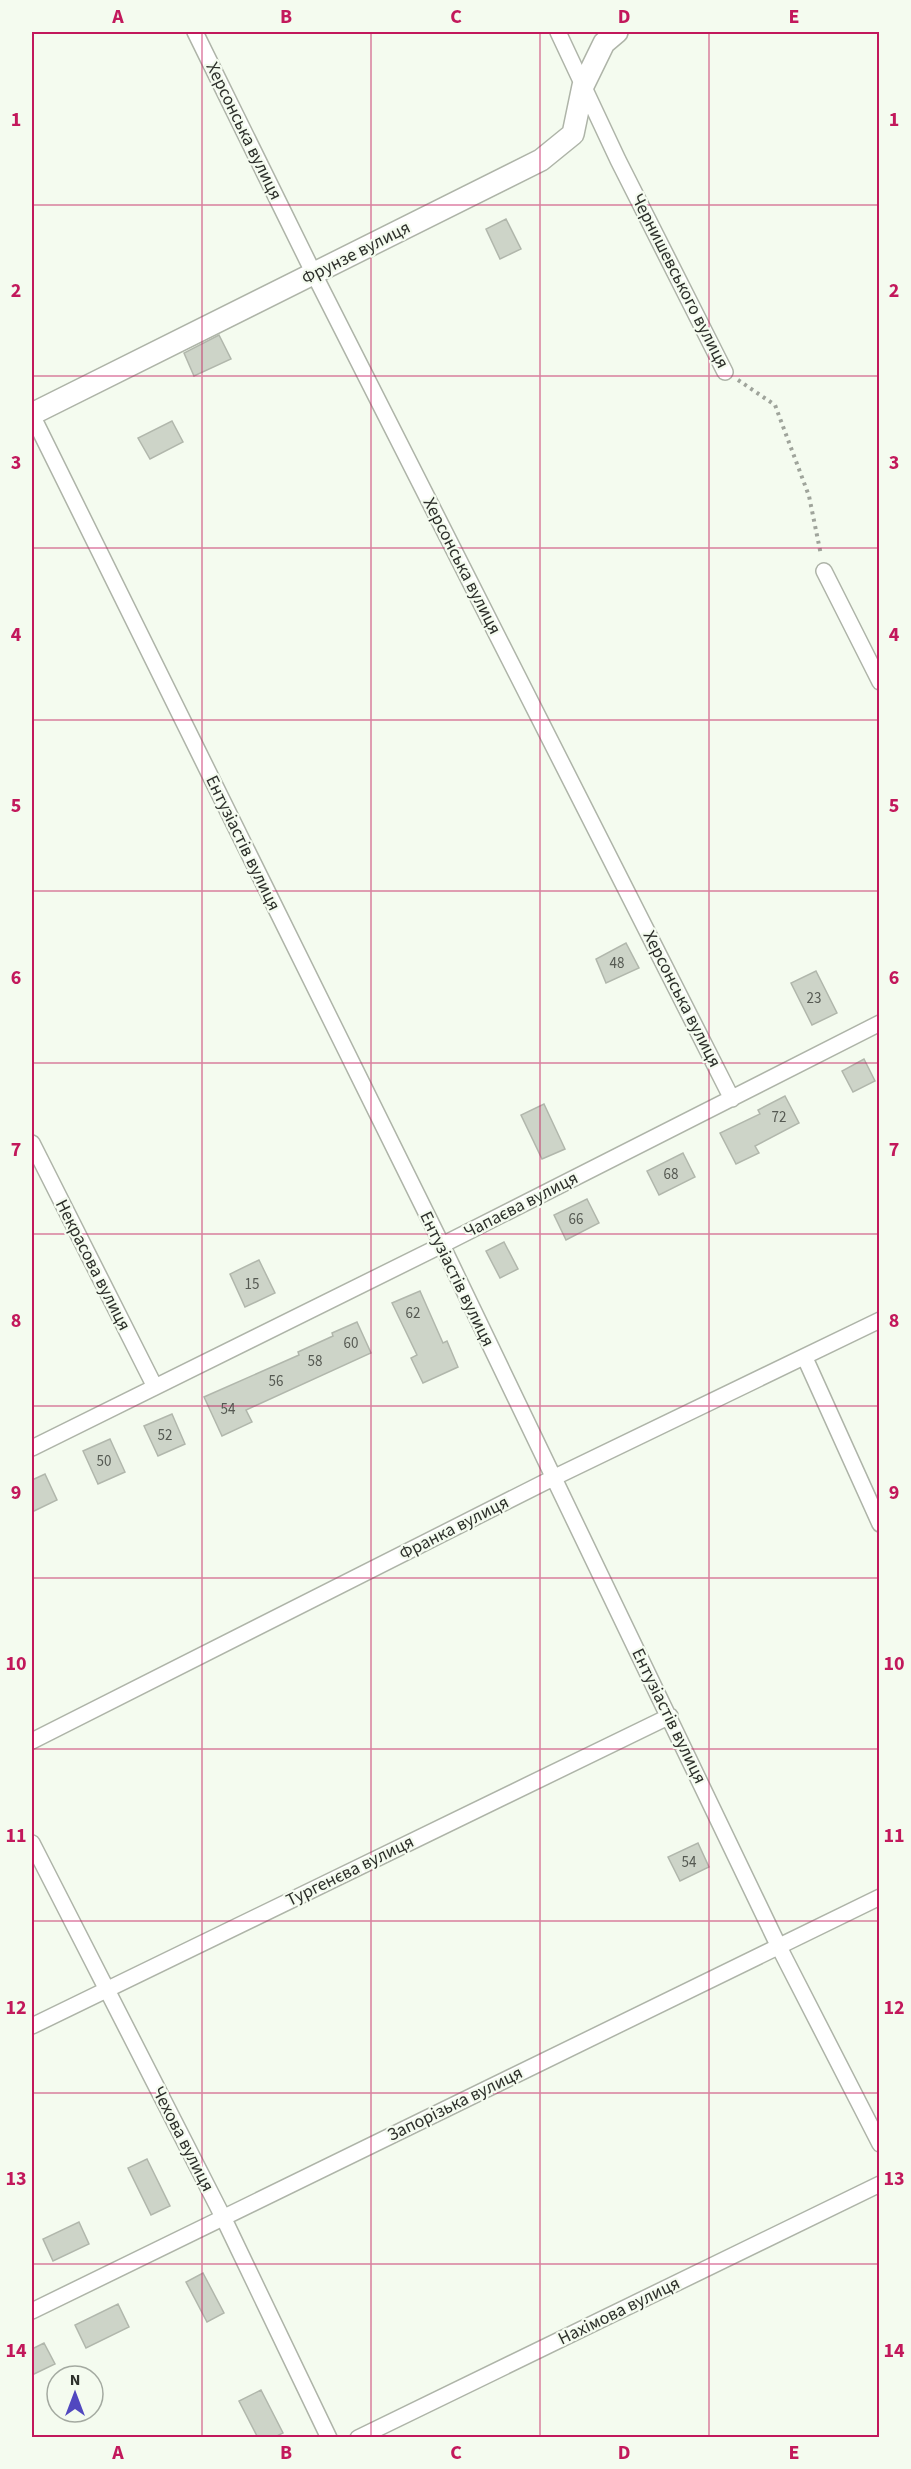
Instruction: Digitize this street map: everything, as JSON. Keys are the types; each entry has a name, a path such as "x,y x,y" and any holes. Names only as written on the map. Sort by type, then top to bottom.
{"street":[{"name":"Херсонська вулиця","path":"195,32 314,274 732,1099"},
{"name":"Чернишевського вулиця","path":"558,32 724,372"},
{"name":"Фрунзе вулиця","path":"32,414 541,160 573,134 583,86 604,43 617,32"},
{"name":"Ентузіастів вулиця","path":"32,414 442,1245 779,1947 879,2144"},
{"path":"824,571 879,682"},
{"name":"Чапаєва вулиця","path":"32,1448 442,1245 879,1023"},
{"name":"Некрасова вулиця","path":"32,1143 155,1387"},
{"name":"Франка вулиця","path":"32,1741 553,1478 805,1358 879,1320"},
{"path":"805,1358 879,1524"},
{"name":"Тургенєва вулиця","path":"32,2026 670,1716"},
{"name":"Чехова вулиця","path":"32,1843 223,2217 329,2438"},
{"name":"Запорізька вулиця","path":"32,2311 879,1897"},
{"name":"Нахімова вулиця","path":"358,2438 879,2184"}],"path":[{"name":"Чернишевського вулиця","path":"724,372 775,405 810,496 824,571"}],"building":[{"path":"506,219 521,249 500,259 486,229"},
{"path":"219,335 231,359 194,376 184,353"},
{"path":"172,421 183,442 150,459 138,438"},
{"path":"626,943 639,968 606,983 596,959"},
{"path":"816,971 837,1013 812,1025 791,983"},
{"path":"864,1059 875,1081 853,1092 842,1071"},
{"path":"785,1096 799,1123 755,1146 759,1153 736,1164 720,1133 760,1114 758,1110"},
{"path":"544,1104 565,1149 542,1159 521,1115"},
{"path":"683,1153 695,1177 659,1195 647,1171"},
{"path":"587,1199 599,1223 566,1240 554,1215"},
{"path":"504,1242 518,1269 500,1278 486,1251"},
{"path":"259,1260 275,1293 245,1307 230,1274"},
{"path":"420,1291 443,1343 447,1341 458,1367 423,1383 411,1358 417,1355 392,1303"},
{"path":"357,1322 371,1353 246,1410 252,1422 222,1436 204,1397 299,1355 298,1352"},
{"path":"172,1414 185,1444 158,1456 144,1426"},
{"path":"110,1439 125,1472 98,1484 83,1451"},
{"path":"45,1474 57,1500 32,1512 32,1480"},
{"path":"698,1843 709,1867 680,1881 668,1857"},
{"path":"147,2159 170,2206 151,2215 128,2168"},
{"path":"79,2222 89,2244 53,2261 43,2239"},
{"path":"203,2273 224,2313 207,2322 186,2282"},
{"path":"118,2304 129,2327 86,2348 75,2325"},
{"path":"44,2343 55,2364 45,2364 45,2369 32,2375 32,2349"},
{"path":"261,2390 283,2433 273,2438 258,2438 239,2401"}]}
